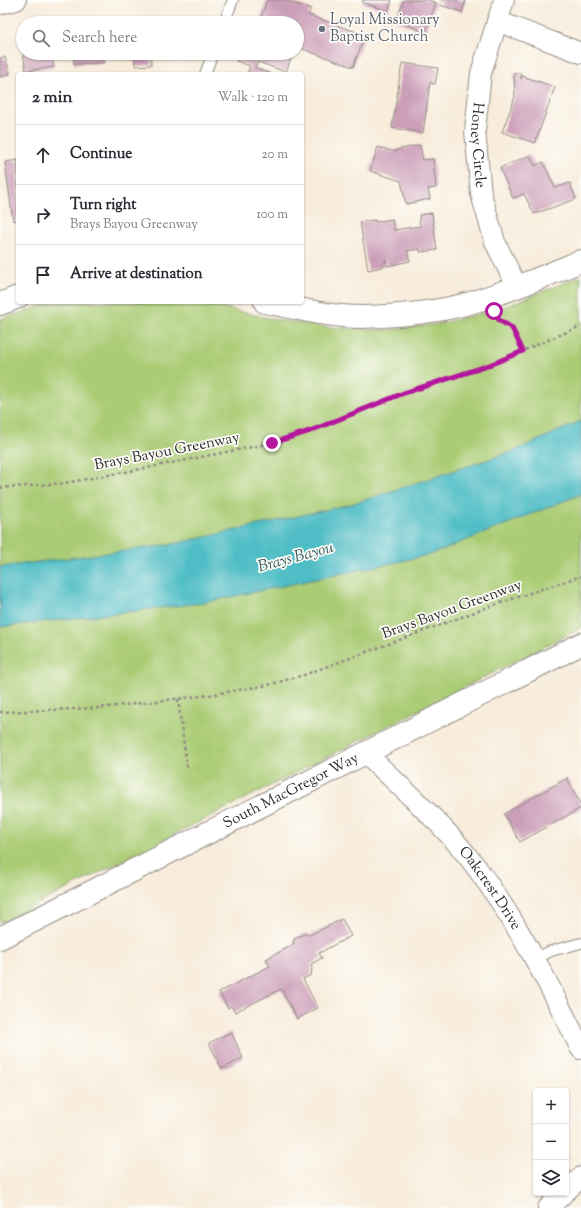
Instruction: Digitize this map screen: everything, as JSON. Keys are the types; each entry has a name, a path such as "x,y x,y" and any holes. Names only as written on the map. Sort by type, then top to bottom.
{"street":[{"path":"0,4 16,0"},
{"name":"Honey Circle","path":"504,0 481,73 475,131 481,194 495,242 517,287"},
{"path":"497,21 581,53"},
{"path":"275,304 309,311 361,317 419,312 469,303 517,287 581,261"},
{"path":"0,304 16,298"},
{"name":"South MacGregor Way","path":"0,938 581,644"},
{"name":"Oakcrest Drive","path":"366,753 443,829 476,866 536,958 579,1039"},
{"path":"569,1188 581,1177"},
{"path":"548,1208 561,1196"}],"lane":[{"path":"227,16 233,0"},
{"path":"206,72 210,60"},
{"path":"536,958 551,951 581,943"}],"path":[{"path":"494,311 499,320 512,328 523,351"},
{"name":"Brays Bayou Greenway","path":"0,488 65,482 141,470 272,443 310,431 404,393 487,366 581,326"},
{"name":"Brays Bayou Greenway","path":"0,712 99,708 178,699 268,685 304,675 494,605 581,576"},
{"path":"178,699 187,768"}],"green space":[{"path":"581,276 581,628 0,923 0,319 49,304 199,304 221,307 272,319 325,327 387,330 439,324 499,309"}],"water":[{"name":"Brays Bayou","path":"581,421 581,494 430,555 202,603 0,627 0,567 169,545 352,504 514,451"}],"building":[{"name":"Loyal Missionary Baptist Church","path":"267,0 285,0 311,9 308,15 365,35 353,67 304,50 304,16 261,16"},
{"path":"363,0 392,0 388,11 362,2"},
{"path":"404,0 429,0 436,3 425,32 396,21"},
{"path":"442,0 466,0 462,12 440,5"},
{"path":"5,57 10,74 0,77 0,58"},
{"path":"24,60 52,60 54,67 26,71"},
{"path":"74,60 104,60 104,63 74,64"},
{"path":"135,60 151,60 151,65 135,66"},
{"path":"290,60 286,72 258,62 255,68 266,72 248,72 250,66 236,61"},
{"path":"402,63 438,68 435,84 430,83 423,133 392,128"},
{"path":"514,73 521,73 521,79 522,76 555,87 535,143 502,132 515,97"},
{"path":"420,145 423,160 433,159 436,188 428,189 430,199 406,204 401,181 370,171 378,147 396,152 396,150"},
{"path":"530,155 535,166 543,162 555,188 570,183 576,199 534,214 524,194 513,198 500,168"},
{"path":"16,160 16,220 13,221 5,162"},
{"path":"432,213 437,250 420,252 420,249 407,251 410,261 387,266 386,259 382,267 368,270 360,222 375,220 375,222 392,219 394,230 420,226 419,215"},
{"path":"567,778 581,805 581,808 520,842 504,814"},
{"path":"342,919 351,936 319,953 322,958 311,964 311,975 303,979 318,1008 297,1019 281,989 235,1012 231,1006 228,1008 219,992 270,966 266,959 293,945 294,939 306,933 310,935"},
{"path":"231,1032 243,1058 222,1069 209,1043"}],"place":[{"name":"Loyal Missionary Baptist Church","path":"322,29"}],"route":[{"path":"272,443 310,431 404,393 487,366 523,351 512,328 499,320 494,311"}]}
